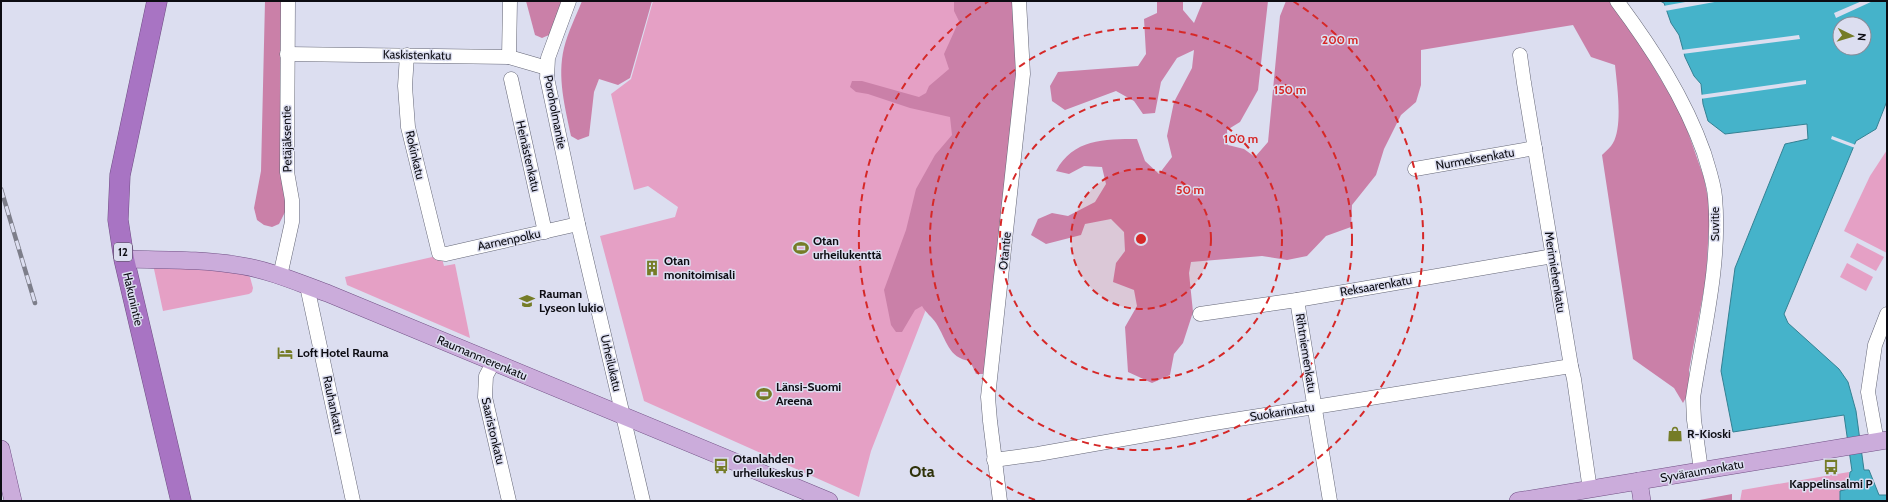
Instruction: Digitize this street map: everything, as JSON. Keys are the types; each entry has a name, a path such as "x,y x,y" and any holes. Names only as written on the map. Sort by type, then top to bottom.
{"highway":[{"name":"Hakunintie","path":"156,1 120,175 118,220 124,259 181,501"}],"main road":[{"name":"Raumanmerenkatu","path":"124,259 215,263 243,266 280,276 623,416 805,496 829,501"},
{"name":"Syväraumankatu","path":"1518,501 1877,442"},
{"path":"1,449 13,501"},
{"path":"1639,481 1642,501"}],"street":[{"name":"Petäjäksentie","path":"280,276 292,222 292,200 287,172 288,1"},
{"path":"509,57 510,1"},
{"name":"Poroholmantie","path":"569,1 551,49 547,68 549,90 578,224"},
{"name":"Otantie","path":"1000,501 994,460 988,397 1023,74 1019,1"},
{"name":"Suvitie","path":"1618,1 1639,30 1678,93 1697,133 1715,195 1715,259 1693,398 1694,420 1701,470"},
{"name":"Kaskistenkatu","path":"287,54 509,57 547,68"},
{"name":"Rokinkatu","path":"407,55 405,86 407,121 439,252"},
{"name":"Merimiehenkatu","path":"1520,55 1534,148 1574,379 1590,490"},
{"name":"Heinästenkatu","path":"511,79 545,232"},
{"name":"Nurmeksenkatu","path":"1415,169 1534,148"},
{"name":"Aarnenpolku","path":"439,252 446,254 578,224"},
{"name":"Urheilukatu","path":"578,224 643,501"},
{"name":"Reksaarenkatu","path":"1200,314 1297,300 1553,256"},
{"name":"Rauhankatu","path":"307,286 353,501"},
{"name":"Rihtniemenkatu","path":"1297,300 1330,501"},
{"path":"1877,442 1868,392 1875,345 1887,314"},
{"name":"Saaristonkatu","path":"493,363 486,376 485,397 509,501"},
{"name":"Suokarinkatu","path":"994,460 1571,366"}],"shaded area":[{"path":"265,1 282,1 281,170 286,210 279,224 272,227 264,225 257,220 254,208 261,171"},
{"path":"526,1 562,1 549,35 542,38 535,35"},
{"path":"582,1 652,1 630,78 618,85 599,79 594,92 589,136 578,140 571,136 566,114 561,70 564,48"},
{"name":"Otan urheilukenttä","path":"653,1 1015,1 925,312 871,451 859,497 644,401 600,236 675,217 678,207 648,186 634,190 611,94 631,79"},
{"path":"954,1 1015,1 1018,88 985,374 976,374 970,361 957,356 952,352 936,323 922,306 915,310 902,332 896,332 891,325 884,290 906,230 916,189 935,155 952,135 950,117 910,108 868,94 856,92 850,87 852,81 862,81 919,97 926,93 929,86 949,69 944,54 959,21 954,11"},
{"path":"1157,1 1183,1 1183,10 1194,23 1203,1 1268,1 1258,90 1240,122 1227,130 1228,145 1244,149 1255,157 1268,142 1280,16 1286,1 1609,1 1631,29 1682,115 1704,178 1710,209 1706,278 1689,370 1689,392 1683,403 1674,388 1633,359 1602,155 1613,143 1618,126 1618,94 1615,65 1591,57 1573,25 1421,50 1421,85 1416,102 1401,115 1384,149 1376,175 1352,205 1351,227 1326,236 1307,256 1287,260 1262,256 1191,262 1189,273 1193,312 1183,343 1174,354 1170,375 1152,383 1128,372 1125,327 1137,306 1134,290 1113,282 1116,263 1125,251 1124,232 1111,219 1085,224 1081,235 1046,244 1031,235 1038,219 1052,213 1068,216 1095,202 1106,184 1102,167 1084,166 1069,174 1056,171 1063,160 1071,152 1080,147 1101,141 1137,139 1145,161 1159,174 1172,157 1167,136 1174,102 1192,68 1194,50 1177,58 1161,82 1155,113 1143,114 1134,101 1116,91 1065,110 1052,101 1050,86 1058,72 1138,66 1146,54 1144,19 1157,13"},
{"path":"1887,150 1887,253 1844,231 1870,176"},
{"path":"1857,243 1884,257 1876,271 1850,257"},
{"path":"441,255 444,266 455,264 470,338 347,285 345,277"},
{"path":"1847,263 1873,277 1866,291 1840,277"},
{"path":"155,265 238,271 250,277 253,288 252,292 249,294 163,311 154,269"},
{"path":"1849,472 1848,489 1840,492 1840,501 1740,501 1742,490"},
{"path":"1732,494 1732,501 1694,501"}],"water":[{"path":"1660,1 1887,1 1887,101 1876,129 1856,141 1784,314 1788,323 1839,369 1848,382 1856,411 1864,470 1869,470 1879,495 1887,495 1887,501 1840,501 1840,491 1848,489 1850,472 1852,471 1844,415 1733,432 1721,371 1735,268 1785,144 1808,139 1807,124 1725,134 1708,121 1703,104 1701,84 1694,76 1685,57 1679,35 1671,23 1664,3"}],"pier":[{"path":"1691,1 1720,1 1665,11 1663,6"},
{"path":"1862,1 1873,1 1840,16 1835,16 1834,13"},
{"path":"1799,35 1800,39 1682,54 1681,50"},
{"path":"1806,80 1806,84 1700,99 1700,95"},
{"path":"1832,136 1856,145 1855,148 1831,139"}],"railway":[{"path":"1,189 35,303"}],"place":[{"name":"Otan urheilukenttä","path":"801,248"},
{"name":"Otan monitoimisali","path":"652,268"},
{"name":"Rauman Lyseon lukio","path":"527,301"},
{"name":"Loft Hotel Rauma","path":"285,353"},
{"name":"Länsi-Suomi Areena","path":"764,394"},
{"name":"R-Kioski","path":"1675,434"},
{"name":"Otanlahden urheilukeskus P","path":"721,466"},
{"name":"Kappelinsalmi P","path":"1831,467"}],"district":[{"name":"Ota","path":"922,471"}]}
